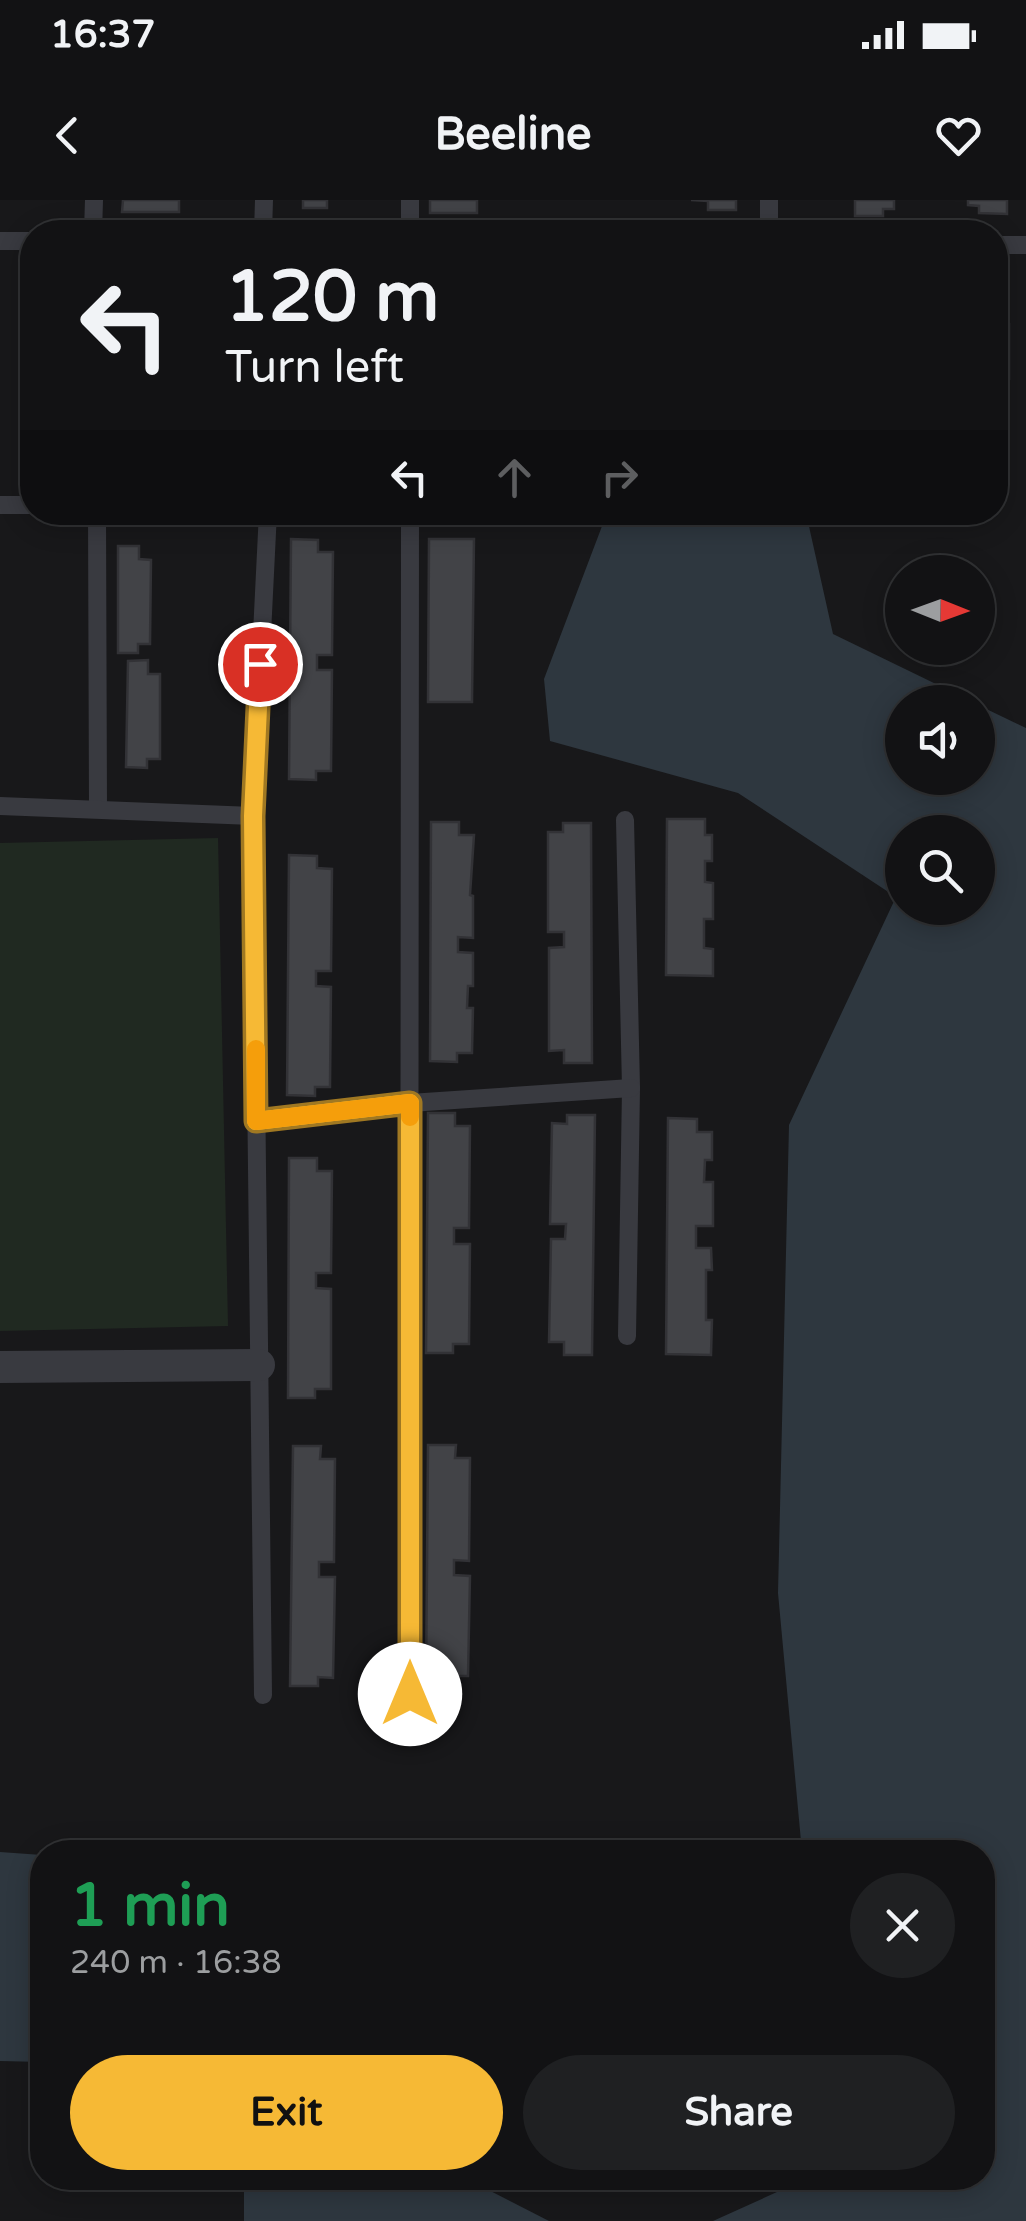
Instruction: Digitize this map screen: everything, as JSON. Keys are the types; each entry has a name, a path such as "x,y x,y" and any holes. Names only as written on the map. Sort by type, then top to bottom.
{"street":[{"path":"0,1367 259,1365"}],"lane":[{"path":"98,525 98,809"},
{"path":"262,1695 253,816 267,525"},
{"path":"410,525 410,1694"},
{"path":"0,806 253,816"},
{"path":"625,820 631,1088 628,1336"},
{"path":"256,1121 410,1103 631,1088"}],"shaded area":[{"path":"602,525 809,525 833,634 885,659 885,665 897,665 938,685 885,685 885,795 995,795 995,713 1026,728 1026,2221 713,2221 781,2190 995,2190 995,1840 801,1840 778,1593 789,1125 885,920 885,925 995,925 995,815 885,815 885,890 738,793 550,741 544,679"},
{"path":"218,838 228,1326 0,1331 0,843"},
{"path":"0,1852 30,1854 30,2062 0,2061"},
{"path":"244,2190 488,2190 549,2221 244,2221"}],"building":[{"path":"123,200 179,200 179,212 122,212"},
{"path":"303,200 327,200 327,208 303,208"},
{"path":"430,200 477,200 477,213 430,213"},
{"path":"691,200 736,200 736,210 708,210 708,201"},
{"path":"855,200 894,200 894,209 883,209 883,216 855,216"},
{"path":"968,200 1007,200 1007,214 979,213 979,206 968,205"},
{"path":"291,539 318,540 318,552 333,552 332,655 317,655 317,670 332,670 331,771 316,771 316,780 289,779"},
{"path":"429,539 474,539 472,702 428,702"},
{"path":"118,546 139,546 139,559 151,560 150,644 138,644 138,653 118,653"},
{"path":"148,660 148,674 160,674 160,759 147,759 147,768 126,767 128,661"},
{"path":"667,819 705,819 705,835 712,835 712,861 705,861 705,882 713,883 713,919 704,919 704,948 713,949 713,976 666,975"},
{"path":"431,822 459,822 459,835 474,835 470,895 473,938 458,937 458,952 473,953 473,986 468,986 467,1008 473,1008 472,1053 457,1053 457,1062 430,1061"},
{"path":"563,823 591,823 592,1063 564,1063 564,1050 549,1051 549,948 564,947 564,932 548,932 548,832 563,832"},
{"path":"289,855 317,856 317,868 332,869 331,971 316,971 316,986 331,987 330,1087 315,1087 315,1096 287,1095"},
{"path":"428,1113 455,1113 455,1126 470,1126 469,1228 454,1228 454,1244 470,1244 469,1344 453,1344 453,1353 426,1353"},
{"path":"567,1115 595,1115 592,1355 564,1355 564,1342 549,1342 551,1239 565,1239 566,1224 550,1224 552,1123 567,1124"},
{"path":"668,1118 697,1119 697,1132 712,1132 712,1160 705,1160 704,1182 713,1182 713,1226 696,1226 696,1248 711,1248 712,1270 706,1270 706,1320 712,1320 711,1355 666,1354"},
{"path":"289,1158 317,1158 317,1171 332,1171 331,1273 316,1273 316,1288 331,1289 331,1389 315,1389 315,1398 288,1398"},
{"path":"428,1445 456,1445 455,1458 470,1458 469,1561 454,1560 454,1575 470,1576 468,1676 453,1676 453,1685 426,1684"},
{"path":"293,1446 321,1446 320,1459 335,1459 334,1562 319,1562 319,1577 335,1577 333,1678 318,1677 318,1686 290,1686"}],"slow traffic":[{"path":"256,1049 256,1121 410,1103 410,1117"}],"route":[{"path":"260,664 253,816 256,1121 410,1103 410,1694"}]}
